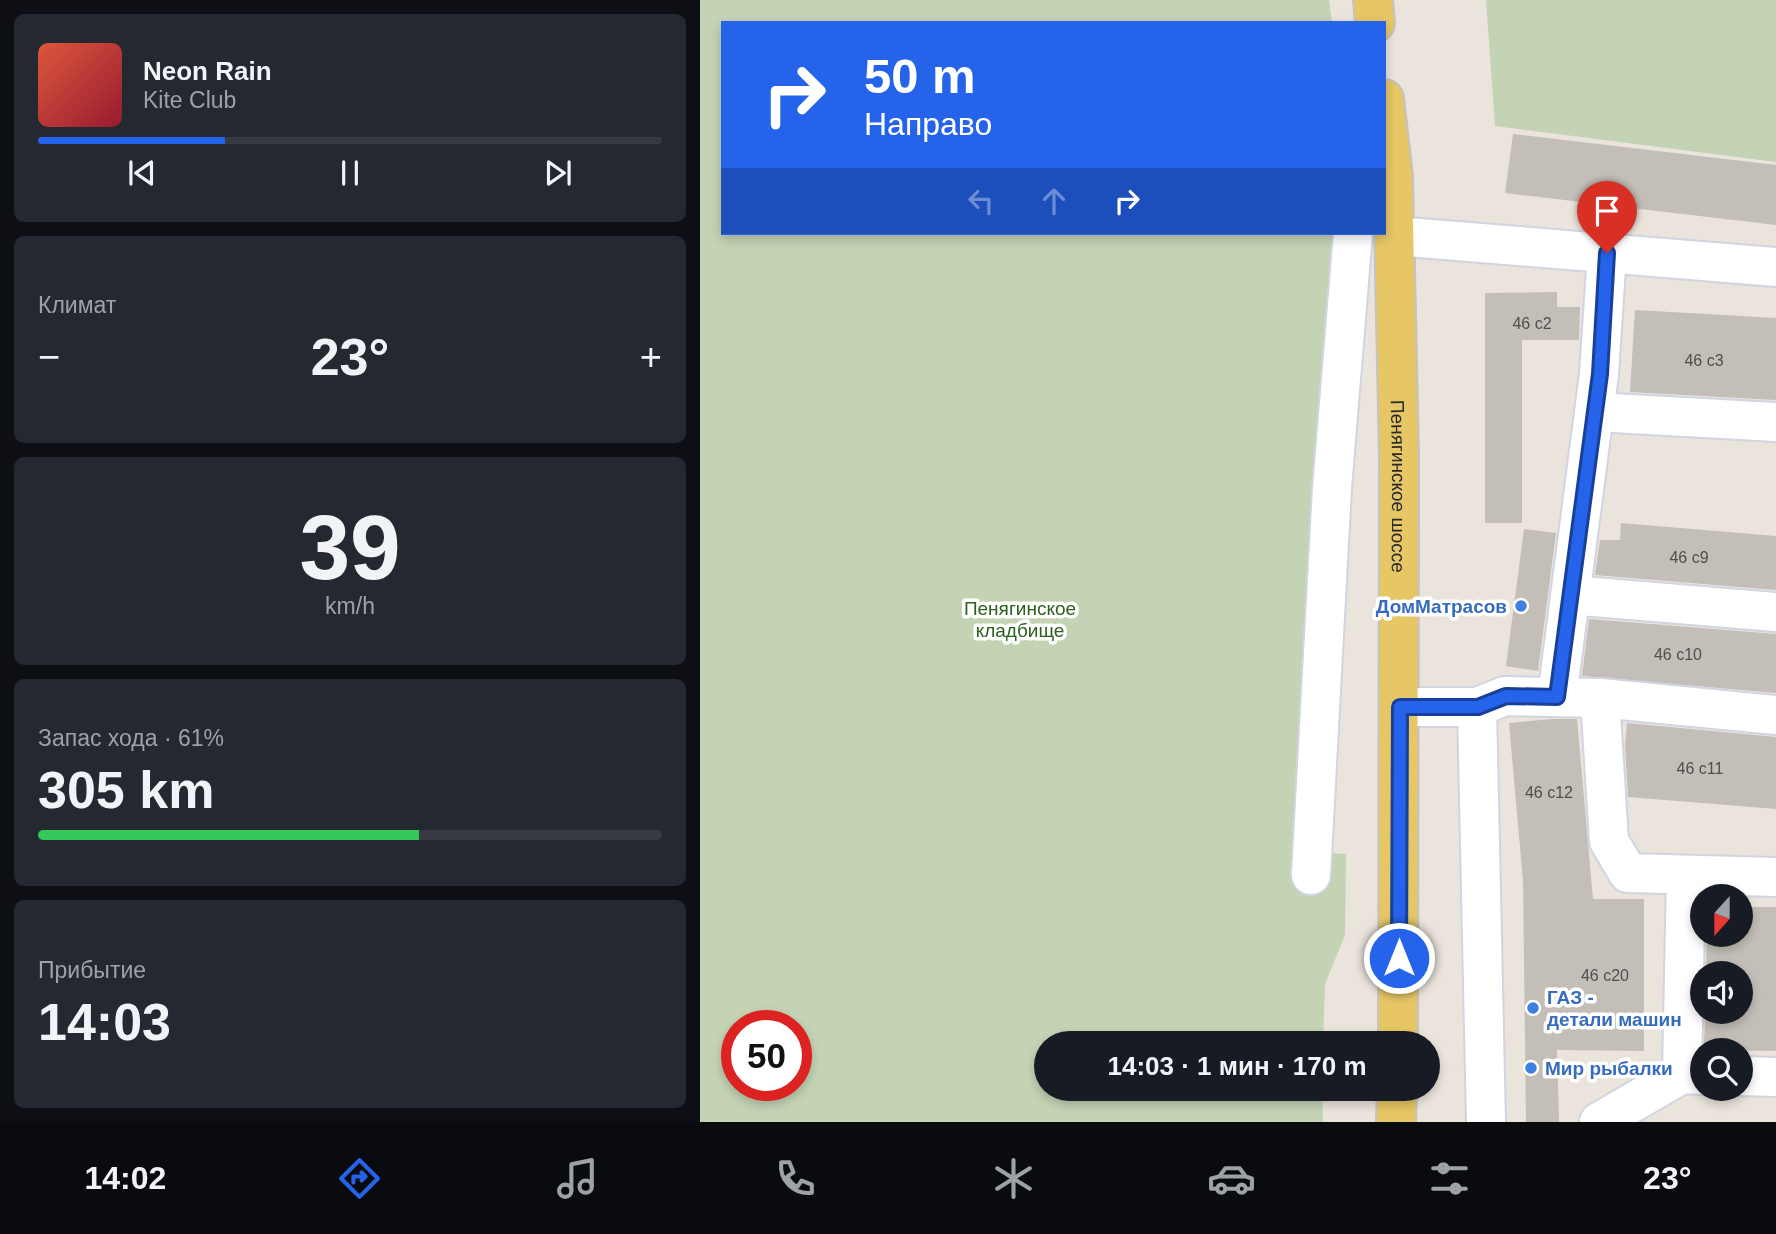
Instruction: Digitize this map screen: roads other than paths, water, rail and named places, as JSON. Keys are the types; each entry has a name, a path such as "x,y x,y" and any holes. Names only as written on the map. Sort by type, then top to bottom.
{"main road":[{"path":"1373,0 1376,21"},
{"name":"Пенягинское шоссе","path":"1386,138 1395,236 1399,456 1398,1031"},
{"path":"1396,1122 1397,1101"}],"lane":[{"path":"1311,874 1332,498 1353,235"},
{"path":"1395,236 1776,267"},
{"path":"1557,697 1600,374 1607,253"},
{"path":"1594,412 1776,422"},
{"path":"1570,595 1776,612"},
{"path":"1400,707 1478,707 1506,696 1557,697 1600,698 1776,715"},
{"path":"1600,698 1609,841 1628,873 1776,877"},
{"path":"1478,707 1486,1122"},
{"path":"1686,875 1691,1038"},
{"path":"1599,1122 1690,1076"},
{"path":"1753,1076 1776,1077"}],"place":[{"name":"ДомМатрасов","path":"1521,606"},
{"name":"ГАЗ - детали машин","path":"1533,1008"},
{"name":"Мир рыбалки","path":"1531,1068"}],"park label":[{"name":"Пенягинское кладбище","path":"1020,619"}]}
